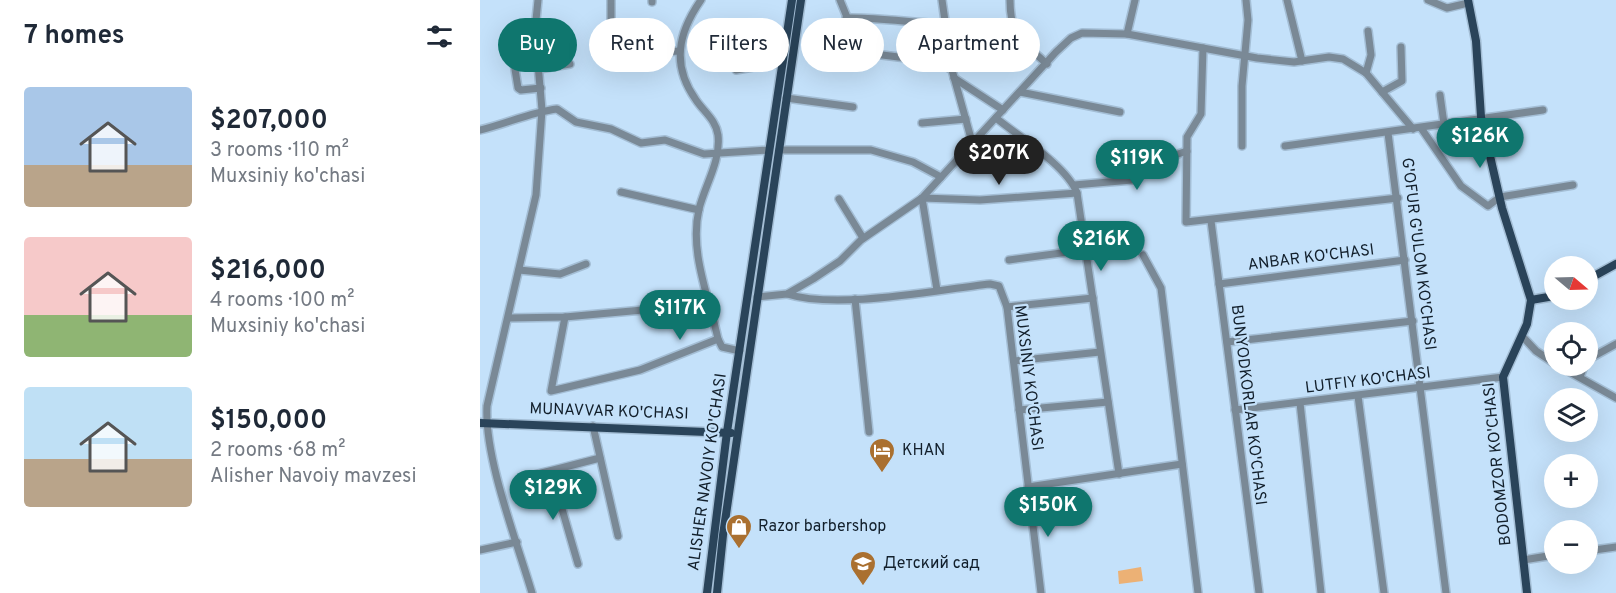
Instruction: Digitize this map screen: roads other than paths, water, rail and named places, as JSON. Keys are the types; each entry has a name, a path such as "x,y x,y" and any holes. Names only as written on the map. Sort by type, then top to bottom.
{"main road":[{"name":"ALISHER NAVOIY KO'CHASI","path":"789,21 792,0"},
{"name":"ALISHER NAVOIY KO'CHASI","path":"707,593 727,432 801,0"},
{"path":"1468,2 1476,41 1481,117 1500,197 1531,300 1544,298"},
{"name":"ALISHER NAVOIY KO'CHASI","path":"717,593 757,297 782,72"},
{"path":"1598,274 1616,264"},
{"name":"BODOMZOR KO'CHASI","path":"1527,593 1503,377 1529,317 1531,300"},
{"name":"MUNAVVAR KO'CHASI","path":"483,423 737,433"}],"street":[{"path":"536,18 538,0"},
{"path":"610,0 611,18"},
{"path":"701,0 682,33 680,51 683,77 715,127 717,152 699,210 696,236 699,264 718,339 722,347 740,351"},
{"path":"840,0 846,18 878,18"},
{"path":"942,0 945,18"},
{"path":"1010,0 1010,20 1016,35 1047,64"},
{"path":"1127,34 1135,0"},
{"path":"1242,146 1246,0"},
{"path":"1287,0 1302,61"},
{"path":"1428,0 1447,8 1468,2"},
{"path":"1366,73 1371,55 1368,31"},
{"path":"757,297 787,294 840,261 863,238 922,198 1071,38 1082,33 1127,34 1245,56 1302,61 1329,57 1343,59 1366,73 1417,128 1470,195 1488,206 1500,197 1573,185"},
{"path":"1382,92 1401,81 1401,47"},
{"path":"1203,48 1201,114 1187,137 1186,222 1211,221 1398,198"},
{"path":"675,51 680,51"},
{"path":"515,72 518,88 521,90 542,88"},
{"path":"532,593 483,423 536,195 542,110 539,72"},
{"path":"952,72 972,142"},
{"path":"954,78 1003,110"},
{"path":"1020,92 1120,112"},
{"path":"1440,95 1444,124"},
{"path":"786,98 853,107"},
{"path":"480,130 506,124 542,110 557,109 576,122 611,129 641,143 665,140 697,153 871,150 913,162 940,177"},
{"path":"1285,146 1543,110"},
{"path":"996,118 1063,172 1074,185 1077,193 1119,474"},
{"path":"922,123 966,119"},
{"name":"G'OFUR G'ULOM KO'CHASI","path":"1388,133 1406,260 1446,593"},
{"path":"1074,185 1132,180 1145,165 1187,152"},
{"path":"621,192 699,210"},
{"path":"922,198 980,200 1077,193"},
{"path":"922,198 937,290"},
{"path":"839,200 863,238"},
{"name":"BUNYODKORLAR KO'CHASI","path":"1211,221 1259,593"},
{"path":"1009,260 1084,249"},
{"path":"1143,255 1161,288 1198,593"},
{"name":"ANBAR KO'CHASI","path":"1219,284 1406,260"},
{"path":"519,270 560,274 586,264"},
{"name":"MUXSINIY KO'CHASI","path":"787,294 806,300 855,299 990,284 999,286 1007,307 1041,593"},
{"path":"1007,307 1093,298"},
{"path":"855,299 868,432"},
{"path":"509,318 566,317 654,309"},
{"path":"566,317 551,391 588,384 652,365 718,339"},
{"path":"1227,342 1413,321"},
{"path":"1522,336 1544,356"},
{"path":"1598,354 1616,345"},
{"path":"1014,361 1100,352"},
{"name":"LUTFIY KO'CHASI","path":"1235,410 1422,389 1503,377"},
{"path":"1580,377 1616,398"},
{"path":"1358,396 1384,593"},
{"path":"1019,410 1108,402"},
{"path":"1300,403 1321,593"},
{"path":"593,426 618,536"},
{"path":"530,476 600,458"},
{"path":"1028,487 1182,464"},
{"path":"551,471 578,564"},
{"path":"480,550 517,542"},
{"path":"1598,549 1616,546"},
{"path":"1523,560 1544,557"}],"place":[{"name":"KHAN","path":"882,474"},
{"name":"Razor barbershop","path":"739,550"},
{"name":"Детский сад","path":"863,587"}]}
